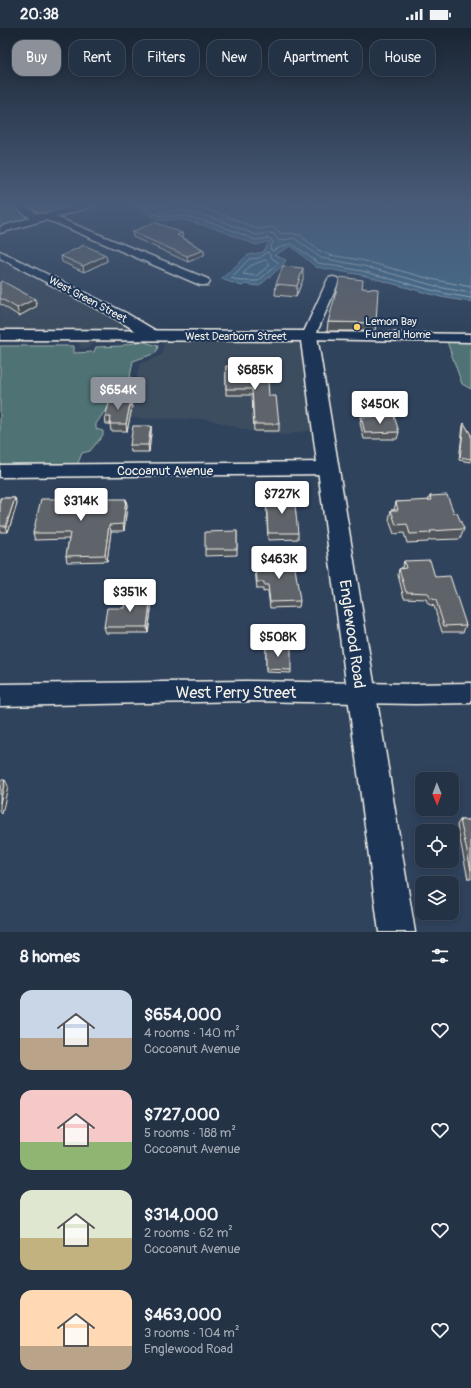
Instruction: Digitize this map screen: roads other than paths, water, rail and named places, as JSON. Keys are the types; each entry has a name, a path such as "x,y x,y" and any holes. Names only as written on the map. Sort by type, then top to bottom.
{"street":[{"path":"119,246 204,282"},
{"name":"West Green Street","path":"0,254 122,316 153,335"},
{"path":"310,336 312,327 333,281"},
{"name":"West Dearborn Street","path":"0,335 471,338"},
{"name":"Englewood Road","path":"310,336 397,932"},
{"name":"Cocoanut Avenue","path":"0,471 330,468"},
{"name":"West Perry Street","path":"0,694 247,691 471,693"}],"water":[{"path":"267,246 291,246 274,255 286,260 283,265 259,286 245,284 242,286 221,279 248,255 263,252"},
{"path":"291,246 471,246 471,302 441,297 362,275 316,267"}],"place":[{"name":"Lemon Bay Funeral Home","path":"357,327"}]}
